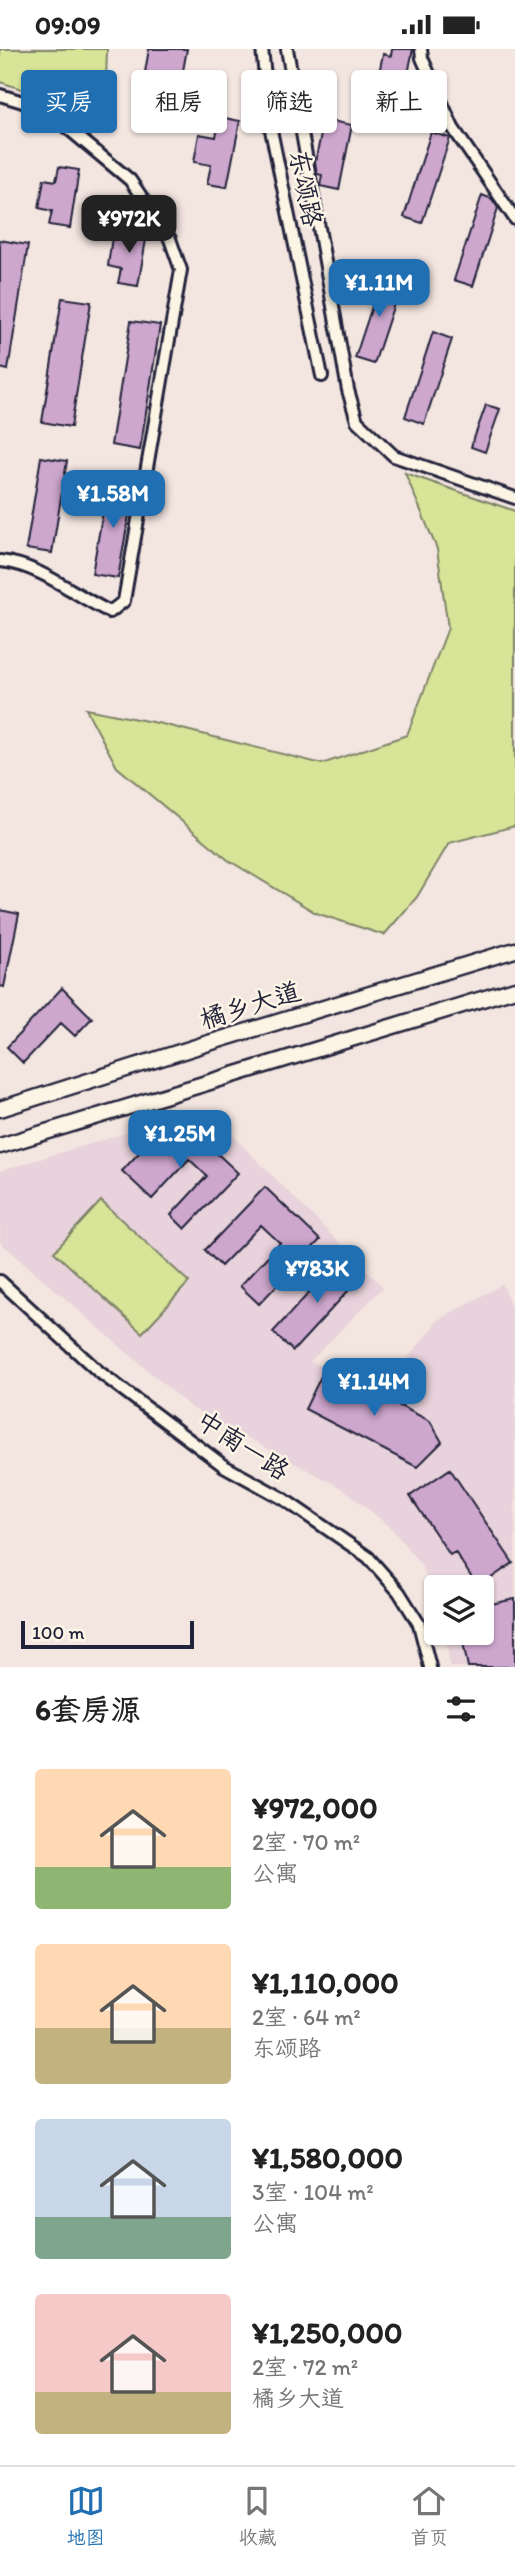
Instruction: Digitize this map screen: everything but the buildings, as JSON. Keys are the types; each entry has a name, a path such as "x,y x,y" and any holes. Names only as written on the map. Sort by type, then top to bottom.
{"main road":[{"name":"橘乡大道","path":"0,1109 515,950"},
{"path":"0,1146 206,1081 515,989"}],"street":[{"name":"东颂路","path":"262,49 271,130 322,376"},
{"path":"287,49 348,390 357,421 394,456 515,498"},
{"path":"421,49 422,58 453,128 515,219"},
{"path":"0,95 23,101 64,125 130,180 170,239 181,270 124,601 110,612 86,601 55,580 10,562 0,561"},
{"name":"中南一路","path":"0,1281 109,1379 224,1465 282,1498 368,1557 399,1592 419,1624 430,1667"}],"shaded area":[{"path":"206,1109 383,1287 310,1362 387,1385 438,1320 503,1284 515,1320 515,1667 450,1667 447,1645 494,1645 494,1575 425,1575 421,1565 392,1529 345,1490 190,1407 0,1242 0,1171"}],"green space":[{"path":"0,49 107,49 106,70 21,70 21,89 0,82"},
{"path":"405,473 515,511 515,826 449,843 417,897 384,935 316,913 228,860 117,767 86,709 162,724 322,764 407,735 448,628 437,549"},
{"path":"101,1201 189,1282 142,1333 54,1252"}]}
